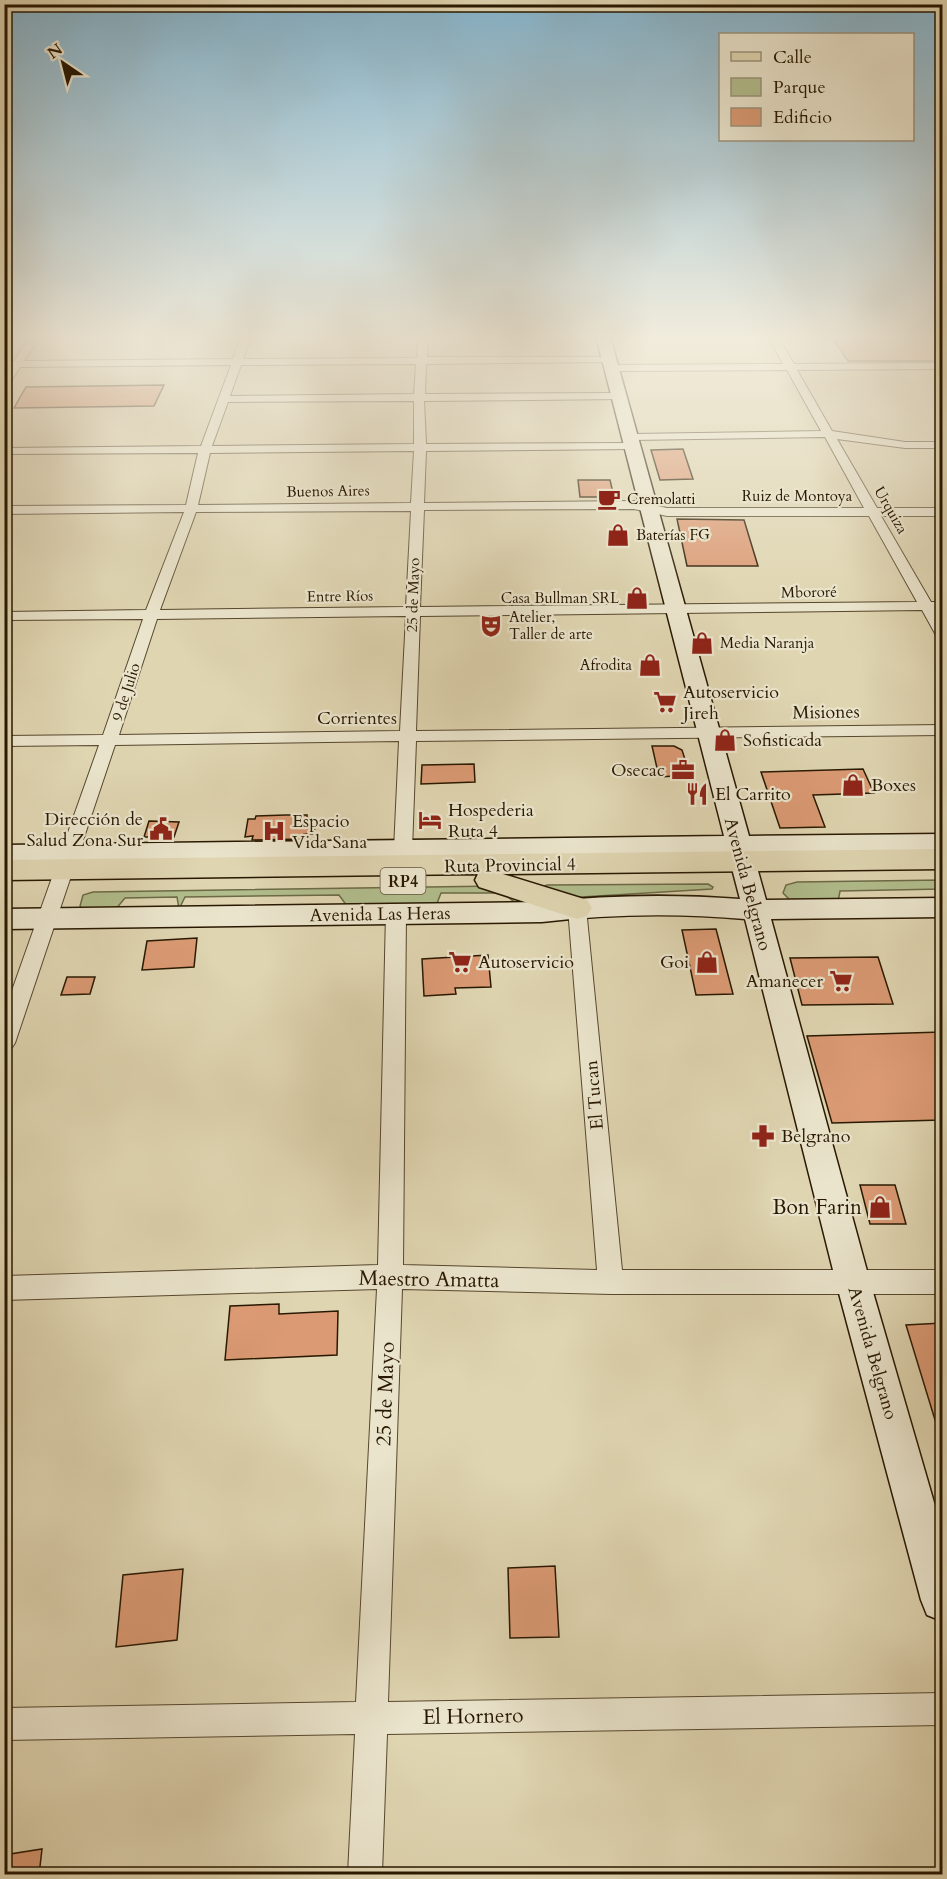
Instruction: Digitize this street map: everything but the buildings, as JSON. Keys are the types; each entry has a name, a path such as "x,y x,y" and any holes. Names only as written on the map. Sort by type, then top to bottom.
{"main road":[{"name":"Avenida Belgrano","path":"629,428 853,1282 942,1600"},
{"path":"4,854 66,869 403,850 742,862 942,842"},
{"name":"Ruta Provincial 4","path":"4,870 942,859"},
{"name":"Ruta Provincial 4","path":"4,886 66,869 489,880 742,862 942,875"},
{"path":"489,880 577,908"},
{"name":"Avenida Las Heras","path":"4,919 542,912 577,908 714,906 755,910 942,907"}],"street":[{"name":"9 de Julio","path":"4,1043 66,869 151,615 191,510 214,428"},
{"name":"25 de Mayo","path":"403,850 420,428"},
{"name":"Urquiza","path":"824,428 942,634"},
{"path":"4,451 420,448 828,434 905,445 942,445"},
{"name":"Buenos Aires","path":"4,510 634,505 651,510"},
{"name":"Ruiz de Montoya","path":"651,510 667,513 942,512"},
{"name":"Mbororé","path":"676,610 942,606"},
{"name":"Entre Ríos","path":"4,616 676,610"},
{"name":"Misiones","path":"709,733 942,730"},
{"name":"Corrientes","path":"4,741 709,733"},
{"name":"El Tucan","path":"577,908 611,1282"},
{"name":"25 de Mayo","path":"365,1875 390,1277 396,913"},
{"name":"Maestro Amatta","path":"4,1288 390,1277 611,1282 942,1282"},
{"name":"El Hornero","path":"4,1724 942,1709"}],"green space":[{"path":"942,880 942,889 840,891 838,902 791,901 783,893 786,885 797,882"},
{"path":"708,884 713,887 712,889 565,898 542,887 547,885"},
{"path":"497,886 541,900 517,904 503,893 441,893 436,906 347,906 339,895 185,897 179,909 177,897 125,898 115,910 83,910 80,906 83,895 93,892"}],"place":[{"name":"Cremolatti","path":"609,499"},
{"name":"Baterías FG","path":"618,535"},
{"name":"Casa Bullman SRL","path":"637,598"},
{"name":"Atelier, Taller de arte","path":"491,626"},
{"name":"Media Naranja","path":"702,643"},
{"name":"Afrodita","path":"650,665"},
{"name":"Autoservicio Jireh","path":"665,702"},
{"name":"Sofisticada","path":"725,740"},
{"name":"Osecac","path":"683,770"},
{"name":"Boxes","path":"853,785"},
{"name":"El Carrito","path":"697,794"},
{"name":"Hospederia Ruta 4","path":"430,820"},
{"name":"Dirección de Salud Zona Sur","path":"161,829"},
{"name":"Espacio Vida Sana","path":"274,831"},
{"name":"Autoservicio","path":"460,962"},
{"name":"Goi","path":"707,962"},
{"name":"Amanecer","path":"841,981"},
{"name":"Belgrano","path":"763,1136"},
{"name":"Bon Farin","path":"880,1207"}]}
